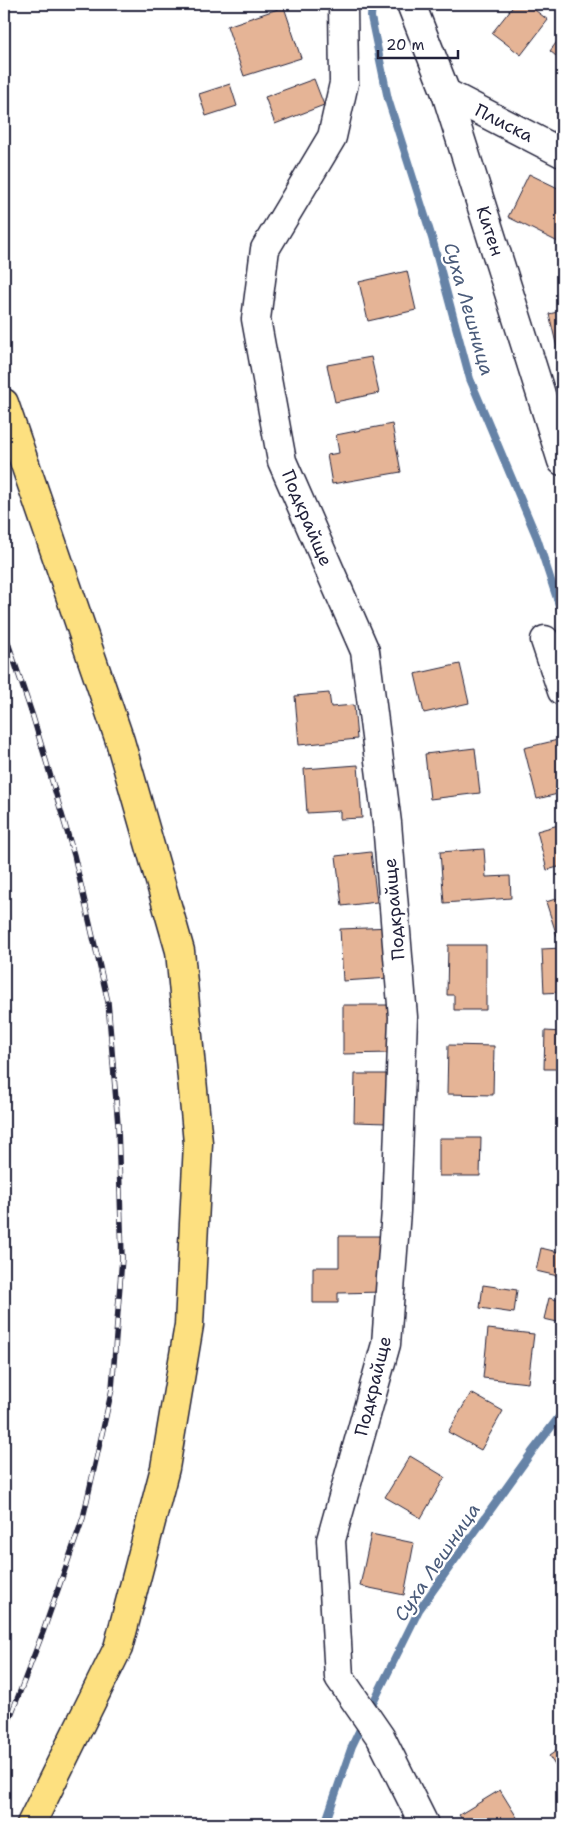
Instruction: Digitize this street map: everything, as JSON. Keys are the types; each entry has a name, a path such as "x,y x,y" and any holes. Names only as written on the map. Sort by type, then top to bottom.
{"highway":[{"path":"4,403 120,741 180,951 198,1143 189,1325 165,1468 118,1648 31,1824"}],"street":[{"name":"Подкрайще","path":"343,4 344,83 332,137 265,250 256,319 282,461 365,651 387,823 403,1017 396,1211 386,1344 331,1540 339,1677 381,1738 424,1824"},
{"name":"Китен","path":"412,4 446,94 562,460"},
{"name":"Плиска","path":"446,94 562,153"},
{"path":"545,640 562,692"}],"building":[{"path":"515,4 527,4 548,20 521,55 492,33"},
{"path":"284,7 301,58 244,76 227,26"},
{"path":"562,35 562,61 550,51"},
{"path":"314,79 324,105 275,124 265,97"},
{"path":"230,84 237,106 206,116 199,94"},
{"path":"529,174 562,190 562,244 508,217"},
{"path":"407,271 416,310 368,321 359,282"},
{"path":"562,311 562,351 558,352 549,314"},
{"path":"371,357 379,393 335,402 327,365"},
{"path":"392,424 401,472 332,484 327,455 339,453 336,435"},
{"path":"460,664 469,703 424,713 415,674"},
{"path":"329,693 331,707 354,705 357,739 299,745 295,696"},
{"path":"562,739 562,793 537,799 524,748"},
{"path":"475,748 480,793 430,799 425,754"},
{"path":"358,765 362,818 340,819 340,811 307,813 304,769"},
{"path":"562,824 562,866 547,870 537,831"},
{"path":"484,849 486,877 510,876 511,898 444,903 440,852"},
{"path":"371,852 377,902 342,906 336,856"},
{"path":"562,897 562,934 557,936 546,902"},
{"path":"393,927 390,978 343,981 340,929"},
{"path":"448,945 486,945 486,1010 454,1010 454,995 447,995"},
{"path":"562,948 562,992 544,993 542,949"},
{"path":"343,1005 391,1005 391,1053 343,1054"},
{"path":"545,1031 562,1032 562,1069 544,1069"},
{"path":"448,1045 494,1046 493,1095 447,1094"},
{"path":"355,1074 388,1074 387,1123 354,1122"},
{"path":"439,1138 481,1138 480,1176 439,1176"},
{"path":"339,1236 384,1236 384,1292 338,1293 338,1303 313,1303 313,1267 339,1267"},
{"path":"541,1248 562,1253 562,1277 536,1271"},
{"path":"483,1285 517,1290 514,1313 480,1308"},
{"path":"549,1298 562,1301 562,1323 544,1319"},
{"path":"488,1329 534,1334 528,1383 483,1378"},
{"path":"471,1393 503,1411 481,1450 448,1432"},
{"path":"410,1456 445,1477 421,1518 385,1497"},
{"path":"371,1534 414,1543 404,1595 360,1586"},
{"path":"562,1747 562,1776 549,1756"},
{"path":"500,1790 521,1824 465,1824 459,1815"}],"waterway":[{"name":"Суха Лешница","path":"372,4 371,17 388,99 432,238 470,379 537,538 562,614"},
{"name":"Суха Лешница","path":"369,1711 419,1610 562,1413"},
{"name":"Суха Лешница","path":"325,1824 352,1746 363,1723"}],"railway":[{"path":"4,631 33,717 74,855 108,1002 118,1125 122,1258 112,1389 83,1518 43,1632 4,1733"}]}
